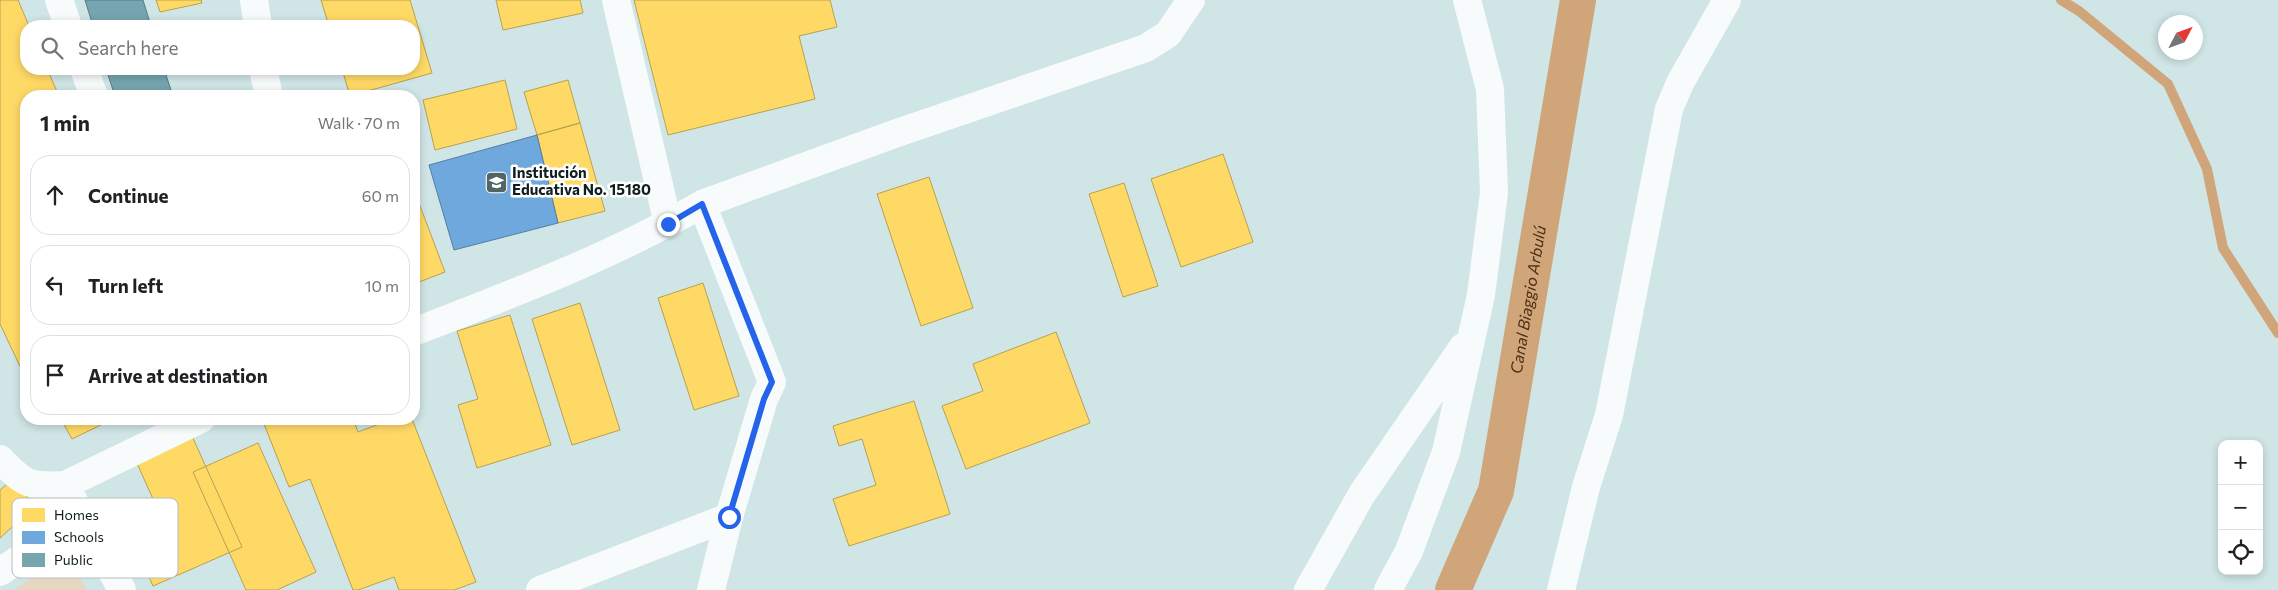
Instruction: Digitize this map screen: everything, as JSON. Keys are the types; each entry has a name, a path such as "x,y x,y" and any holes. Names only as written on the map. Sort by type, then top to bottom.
{"street":[{"path":"58,0 66,20"},
{"path":"254,0 257,20"},
{"path":"616,0 668,224"},
{"path":"420,330 534,286 668,224 702,204 896,133 1146,48 1168,34 1191,0"},
{"path":"1388,590 1409,551 1446,452 1481,295 1494,193 1490,89 1467,0"},
{"path":"1561,590 1586,487 1609,415 1669,109 1680,83 1727,0"},
{"path":"86,75 92,90"},
{"path":"264,75 268,90"},
{"path":"702,204 772,382 764,399 729,517 711,590"},
{"path":"1308,590 1362,494 1450,368 1473,331"},
{"path":"0,459 20,480 43,487 65,485 189,425"},
{"path":"58,498 65,485"},
{"path":"65,485 72,498"},
{"path":"540,590 729,517"},
{"path":"0,572 12,564"},
{"path":"115,578 122,590"}],"shaded area":[{"path":"32,578 80,578 87,590 14,590"}],"building: Homes":[{"path":"0,0 18,0 26,20 20,20 20,75 50,75 56,90 20,90 20,366 0,324"},
{"path":"156,0 201,0 202,3 160,12"},
{"path":"321,0 410,0 416,20 327,20"},
{"path":"496,0 580,0 583,13 503,30"},
{"path":"634,0 830,0 837,27 799,36 815,99 668,135"},
{"path":"420,33 432,73 371,90 348,90 344,75 420,75"},
{"path":"505,80 517,129 435,150 423,100"},
{"path":"568,80 580,123 537,135 524,92"},
{"path":"580,123 605,211 558,223 537,135"},
{"path":"1223,154 1253,242 1181,267 1151,179"},
{"path":"929,177 973,308 921,326 877,194"},
{"path":"1124,183 1158,286 1123,297 1089,194"},
{"path":"420,206 445,272 420,282"},
{"path":"703,283 739,396 694,410 658,298"},
{"path":"580,303 620,430 572,445 532,319"},
{"path":"510,315 551,445 477,468 458,405 478,399 457,331"},
{"path":"1056,332 1090,423 966,469 942,406 983,391 973,364"},
{"path":"914,401 950,514 849,546 833,499 876,485 862,439 839,446 833,426"},
{"path":"64,425 101,425 72,439"},
{"path":"264,425 355,425 358,432 376,425 414,425 476,582 454,590 399,590 394,577 358,590 353,590 310,479 289,487"},
{"path":"192,436 242,547 178,575 178,498 153,498 136,461"},
{"path":"258,443 316,572 277,590 246,590 193,472"},
{"path":"12,480 28,498 12,498 12,527 0,538 0,490"},
{"path":"149,578 171,578 153,586"}],"building: Schools":[{"path":"537,135 558,223 454,250 429,165"}],"building: Public":[{"path":"85,0 143,0 149,20 91,20"},
{"path":"108,75 166,75 171,90 113,90"}],"waterway":[{"name":"Canal Biaggio Arbulú","path":"1453,590 1496,491 1578,0"},
{"path":"2061,0 2079,11 2168,84 2207,169 2223,248 2278,333"}],"place":[{"name":"Institución Educativa No. 15180","path":"496,182"}],"route":[{"path":"668,224 702,204 772,382 764,399 729,517"}]}
